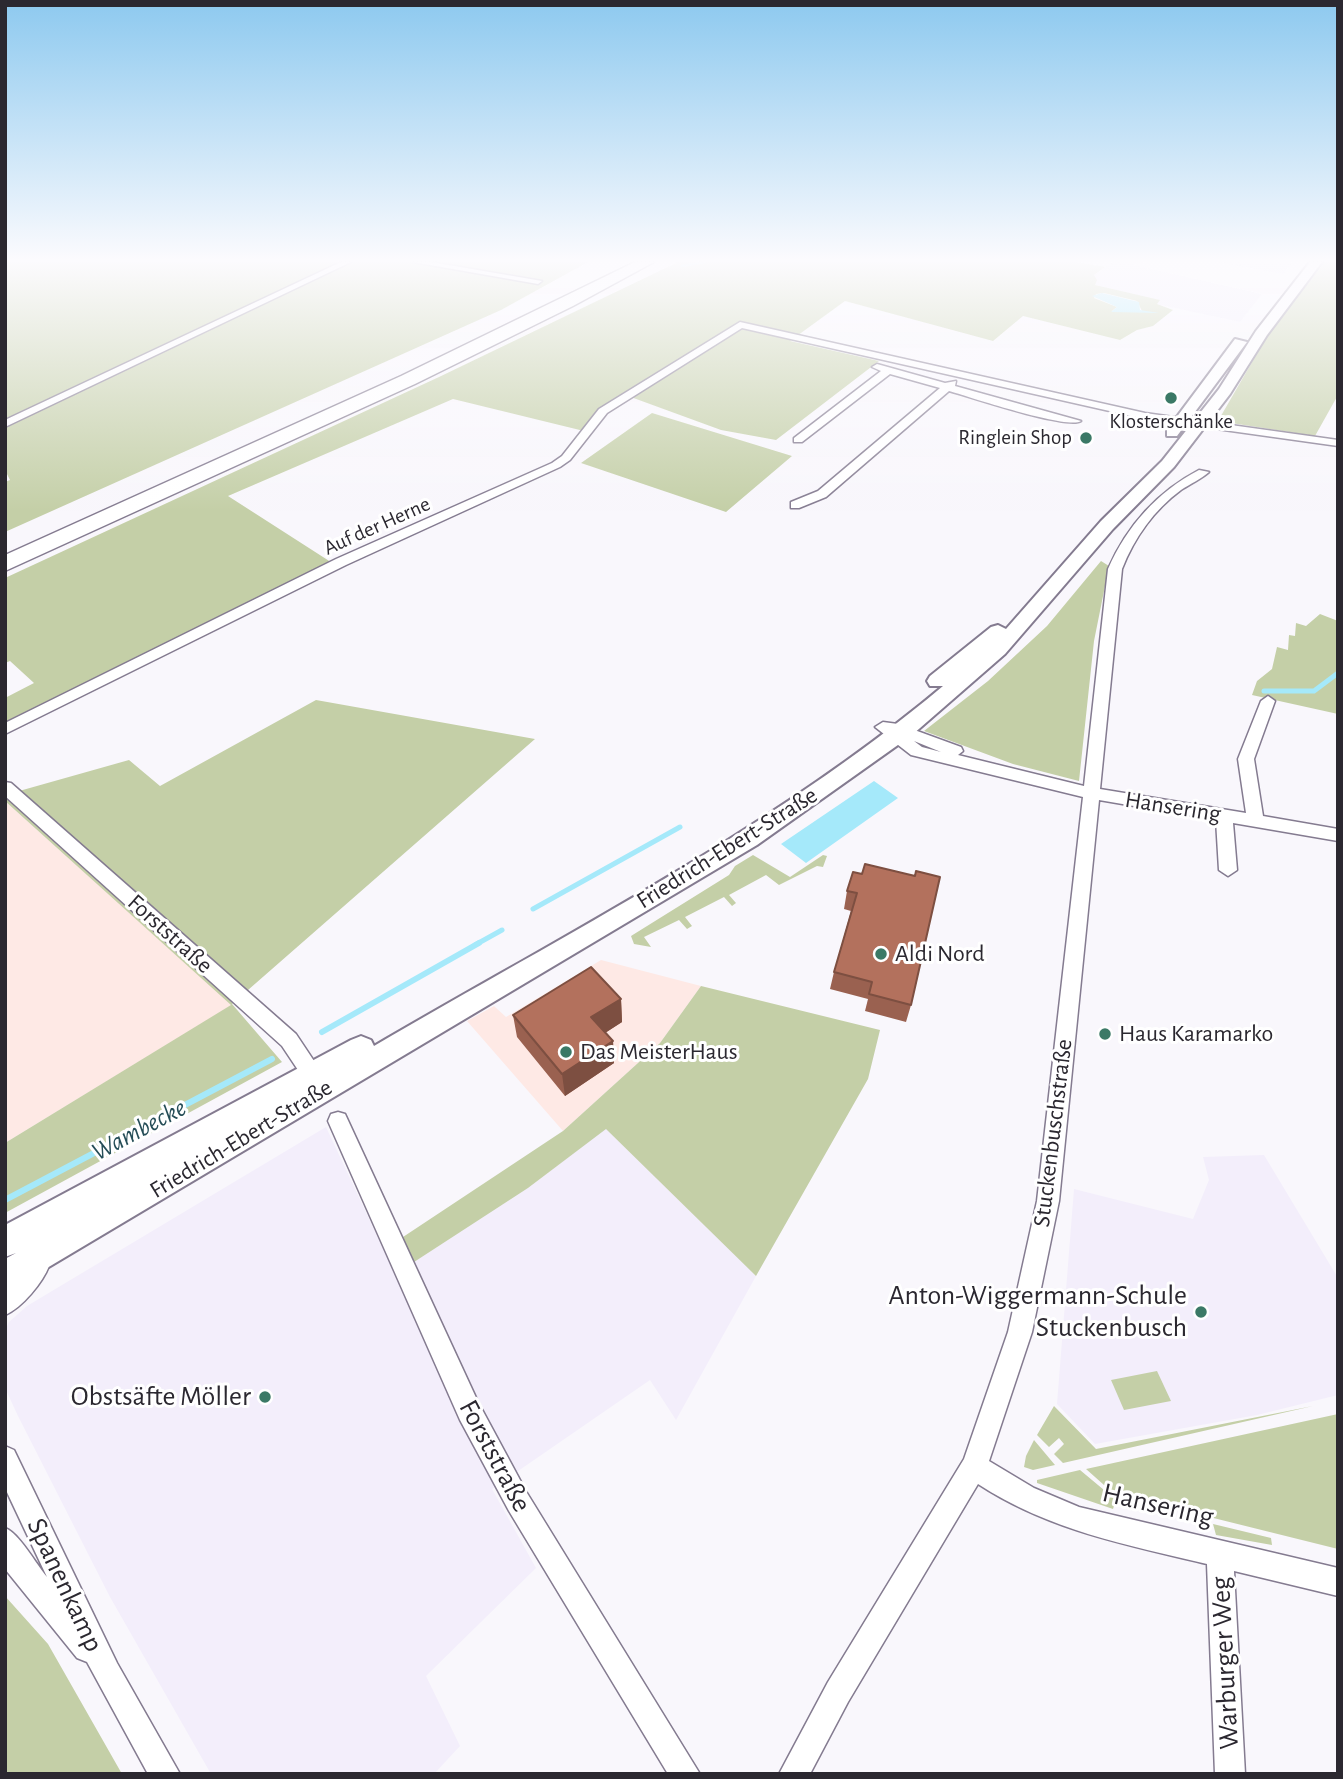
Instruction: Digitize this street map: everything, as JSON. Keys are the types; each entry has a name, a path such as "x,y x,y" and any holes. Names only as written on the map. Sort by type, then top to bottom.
{"highway":[{"path":"5,546 451,345"},
{"path":"5,564 309,427 482,345"}],"main road":[{"name":"Friedrich-Ebert-Straße","path":"1190,422 1244,345"},
{"name":"Friedrich-Ebert-Straße","path":"5,1277 318,1084 722,841 894,731 1017,616 1190,422 1250,345"},
{"name":"Friedrich-Ebert-Straße","path":"5,1242 318,1084"}],"street":[{"path":"5,424 171,345"},
{"name":"Auf der Herne","path":"5,729 330,568 556,465 566,458 603,411 708,345"},
{"name":"Auf der Herne","path":"830,345 964,375"},
{"path":"856,362 1055,418 1076,421"},
{"path":"797,440 889,370"},
{"path":"795,505 822,494 947,386 964,375 1190,422 1338,443"},
{"name":"Stuckenbuschstraße","path":"794,1774 838,1692 975,1466 1018,1342 1048,1201 1115,569 1122,547 1132,532 1188,479 1203,472"},
{"path":"1255,821 1246,759 1268,701"},
{"name":"Hansering","path":"894,731 917,751 1091,793 1338,835"},
{"name":"Forststraße","path":"5,787 289,1040 318,1084"},
{"path":"1224,815 1228,870"},
{"name":"Forststraße","path":"338,1121 481,1434 518,1502 685,1774"},
{"path":"5,1303 54,1247"},
{"name":"Spanenkamp","path":"5,1459 107,1673 165,1774"},
{"name":"Hansering","path":"975,1466 997,1483 1041,1506 1079,1520 1338,1582"},
{"name":"Spanenkamp","path":"5,1541 15,1559 107,1673"},
{"name":"Warburger Weg","path":"1220,1552 1230,1774"}],"shaded area":[{"path":"5,801 232,1005 5,1143"},
{"path":"601,960 701,986 660,1043 563,1131 467,1021 494,1006 506,1017"},
{"path":"326,1127 395,1274 528,1188 606,1128 756,1276 676,1420 650,1380 492,1489 536,1568 426,1676 460,1746 434,1774 211,1774 110,1597 18,1416 5,1388 5,1331 9,1322 27,1306"},
{"name":"Anton-Wiggermann-Schule Stuckenbusch","path":"1264,1155 1338,1278 1338,1395 1257,1415 1095,1444 1057,1404 1074,1189 1193,1219 1209,1180 1203,1157"}],"green space":[{"path":"5,345 423,345 5,532 5,482 10,480 5,470"},
{"path":"505,345 808,345 879,361 776,440 721,430 628,396 606,411 588,432 453,399 228,496 337,566 5,732 5,698 34,683 10,661 5,663 5,578"},
{"path":"1262,345 1338,345 1338,395 1315,436 1218,421"},
{"path":"652,413 792,456 726,512 581,463"},
{"path":"1101,561 1109,566 1094,641 1079,781 1013,764 924,731 988,681 1047,626"},
{"path":"1320,614 1338,621 1338,714 1252,695 1257,681 1272,669 1277,647 1288,650 1289,635 1295,636 1296,623 1306,626"},
{"path":"316,700 535,739 232,1004 282,1062 5,1213 5,1143 231,1005 5,801 5,795 129,760 160,786"},
{"path":"753,855 790,877 823,855 827,856 823,867 817,866 779,885 766,875 729,895 736,903 732,906 724,897 685,917 692,926 687,929 679,920 644,937 651,947 634,944 631,936 729,875 735,866"},
{"path":"701,986 880,1030 868,1079 756,1276 606,1129 528,1188 411,1264 403,1237 563,1131 660,1043"},
{"path":"1157,1371 1171,1401 1124,1410 1111,1380"},
{"path":"1054,1406 1096,1449 1313,1406 1063,1463 1054,1454 1064,1444 1059,1438 1049,1447 1037,1435"},
{"path":"1338,1414 1338,1549 1113,1493 1086,1469"},
{"path":"1034,1440 1055,1465 1033,1470 1024,1467"},
{"path":"1080,1470 1116,1500 1113,1509 1037,1483 1037,1480"},
{"path":"1213,1524 1271,1538 1272,1545 1216,1535"},
{"path":"5,1596 48,1644 122,1774 5,1774"}],"water":[{"path":"874,781 898,798 806,863 781,844"}],"building":[{"name":"Aldi Nord","path":"865,864 915,876 916,871 940,877 911,1005 869,994 872,982 834,972 857,893 847,891 853,872 862,874"},
{"path":"591,967 621,999 591,1017 613,1041 562,1074 513,1015"}],"waterway":[{"name":"Wambecke","path":"1264,691 1314,691 1338,673"},
{"name":"Wambecke","path":"533,909 680,827"},
{"name":"Wambecke","path":"475,945 502,930"},
{"name":"Wambecke","path":"322,1032 479,943"},
{"name":"Wambecke","path":"5,1200 272,1059"}],"place":[{"name":"Klosterschänke","path":"1171,398"},
{"name":"Ringlein Shop","path":"1086,438"},
{"name":"Aldi Nord","path":"881,954"},
{"name":"Haus Karamarko","path":"1105,1034"},
{"name":"Das MeisterHaus","path":"566,1052"},
{"name":"Anton-Wiggermann-Schule Stuckenbusch","path":"1201,1312"},
{"name":"Obstsäfte Möller","path":"265,1397"}]}
